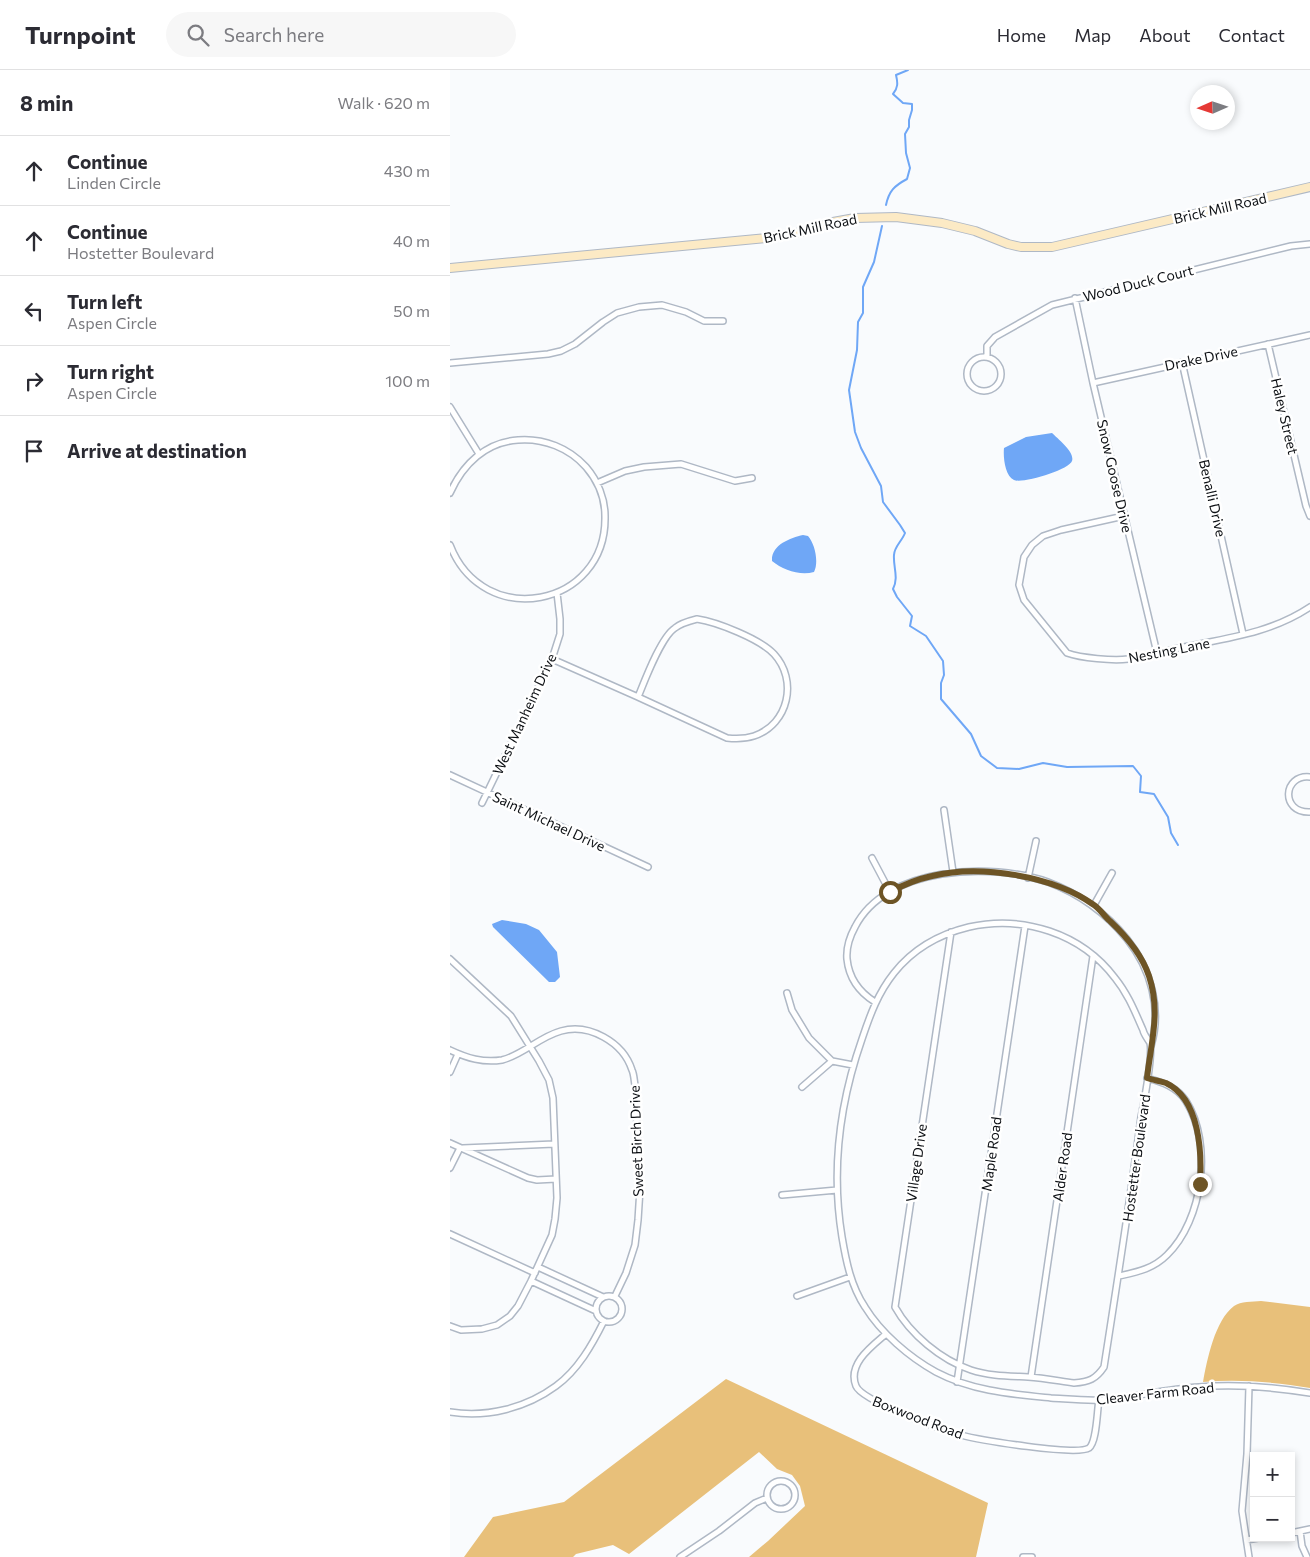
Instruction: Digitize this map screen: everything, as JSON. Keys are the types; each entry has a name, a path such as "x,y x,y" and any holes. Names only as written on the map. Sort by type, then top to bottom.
{"street":[{"name":"Brick Mill Road","path":"450,268 767,238 802,232 833,222 870,217 896,217 942,223 975,231 1008,244 1052,247 1310,187"},
{"name":"Wood Duck Court","path":"987,357 987,346 995,337 1052,305 1291,246 1310,244"},
{"name":"Snow Goose Drive","path":"1075,298 1093,383 1157,653"},
{"path":"450,363 562,351 575,344 617,313 639,307 662,306 686,312 704,321 723,321"},
{"name":"Drake Drive","path":"1093,383 1310,335"},
{"name":"Haley Street","path":"1268,344 1306,506 1310,516"},
{"path":"987,357 998,364 1001,378 992,390 980,391 970,384 967,377 968,369 975,360 987,357"},
{"name":"Benalli Drive","path":"1182,362 1243,634"},
{"path":"450,407 479,454"},
{"path":"450,493 462,471 479,454 491,447 510,441 531,439 544,441 569,452 580,461 597,483 605,511 603,540 591,566 570,586 543,598 513,599 498,595 484,588 472,580 452,557 450,545"},
{"path":"597,483 625,471 644,467 681,464 735,480 752,478"},
{"name":"Nesting Lane","path":"1124,516 1061,530 1043,536 1032,544 1024,557 1019,585 1024,600 1067,653 1077,656 1126,659 1278,625 1310,607"},
{"name":"West Manheim Drive","path":"482,803 552,659 560,634 557,593"},
{"path":"552,659 638,697 710,732 727,738 742,739 755,736 766,730 780,715 786,702 788,677 774,654 762,644 710,621 697,619 673,628 664,640 638,697"},
{"name":"Saint Michael Drive","path":"450,775 648,867"},
{"path":"1310,777 1304,776 1296,780 1288,792 1290,803 1294,808 1303,812 1310,812"},
{"path":"944,810 953,872"},
{"path":"1028,878 1036,841"},
{"path":"872,858 890,892"},
{"name":"Hostetter Boulevard","path":"875,1002 858,989 848,965 846,948 860,917 874,902 890,892 932,876 953,872 991,872 1046,881 1094,905 1119,929 1131,944 1148,975 1153,990 1156,1020 1119,1276"},
{"path":"1094,905 1112,873"},
{"path":"875,1002 894,973 910,956 925,945 951,932 981,925 1002,923 1025,926 1048,930 1078,943 1104,965 1121,986 1135,1009 1151,1046"},
{"name":"Maple Road","path":"957,1382 1025,926"},
{"name":"Village Drive","path":"951,932 895,1307 903,1321 917,1336 959,1365"},
{"name":"Alder Road","path":"1031,1378 1093,956"},
{"path":"450,959 511,1016 548,1080 553,1098 556,1179 556,1219 552,1234 518,1306 510,1316 497,1325 472,1330 461,1330 450,1326"},
{"path":"787,992 792,1010 802,1028 832,1061 853,1065"},
{"name":"Cleaver Farm Road","path":"875,1002 847,1088 840,1131 837,1190 839,1220 850,1277 865,1308 886,1334 914,1358 957,1382 1011,1394 1099,1400 1178,1389 1249,1386 1310,1393"},
{"name":"Sweet Birch Drive","path":"450,1050 478,1060 504,1059 561,1031 574,1029 601,1035 615,1044 626,1057 632,1069 635,1085 640,1189 638,1220 632,1254 626,1273 615,1296"},
{"path":"450,1072 458,1054"},
{"path":"802,1087 832,1061"},
{"path":"1119,1276 1144,1271 1168,1255 1192,1214 1200,1184 1198,1132 1185,1100 1167,1084 1147,1078"},
{"path":"450,1143 528,1178 537,1180 556,1179"},
{"path":"460,1148 554,1144"},
{"path":"450,1168 460,1148"},
{"path":"782,1195 837,1190"},
{"path":"450,1234 535,1273"},
{"path":"538,1267 603,1297 615,1296 621,1303 622,1310 616,1320 604,1321 598,1317 596,1305 603,1297"},
{"name":"Cleaver Farm Road","path":"1031,1378 1086,1382 1097,1377 1104,1367 1119,1276"},
{"path":"797,1296 850,1277"},
{"path":"531,1280 596,1311"},
{"path":"450,1412 476,1413 504,1410 525,1403 557,1386 569,1375 589,1349 604,1321"},
{"name":"Boxwood Road","path":"886,1334 863,1354 857,1365 856,1386 862,1394 887,1406 962,1435 1044,1448 1080,1450 1088,1448 1094,1443 1099,1400"},
{"path":"959,1365 993,1375 1031,1378"},
{"path":"1249,1386 1247,1454 1242,1511 1249,1557"},
{"path":"777,1482 788,1483 795,1492 794,1501 786,1509 779,1510 773,1507 767,1498 771,1485 777,1482"},
{"path":"680,1557 719,1531 755,1503 767,1498"},
{"path":"1295,1532 1310,1529"},
{"path":"1300,1531 1302,1546 1307,1557"},
{"path":"1023,1557 1032,1557"}],"shaded area":[{"path":"1261,1301 1310,1307 1310,1388 1257,1382 1203,1382 1213,1341 1227,1312 1240,1303"},
{"path":"726,1379 988,1503 976,1557 749,1557 805,1506 800,1486 792,1475 777,1469 759,1452 629,1554 613,1545 576,1554 573,1557 464,1557 493,1517 564,1502"}],"water":[{"path":"1052,433 1071,454 1072,461 1069,465 1035,478 1019,481 1011,478 1005,466 1004,448 1026,437"},
{"path":"803,535 808,536 814,548 816,563 814,572 792,571 772,561 775,551 782,543"},
{"path":"502,920 526,924 539,930 557,952 560,977 555,982 549,982 493,927 492,924"}],"waterway":[{"path":"886,205 893,189 907,179 910,168 906,153 905,134 909,127 912,104 903,103 893,94 897,85 896,75 908,70"},
{"path":"882,226 874,262 863,287 863,313 858,322 857,350 849,390 855,432 861,448 881,486 883,502 905,533 894,552 896,580 893,589 912,616 910,626 926,636 943,661 944,675 941,683 941,699 971,734 981,756 997,768 1019,769 1043,763 1067,767 1133,766 1141,776 1140,792 1154,794 1168,817 1171,833 1178,845"}],"route":[{"path":"890,892 932,876 953,872 991,872 1046,881 1094,905 1119,929 1131,944 1148,975 1153,990 1156,1020 1147,1078 1167,1084 1185,1100 1198,1132 1201,1167 1200,1184"}]}
